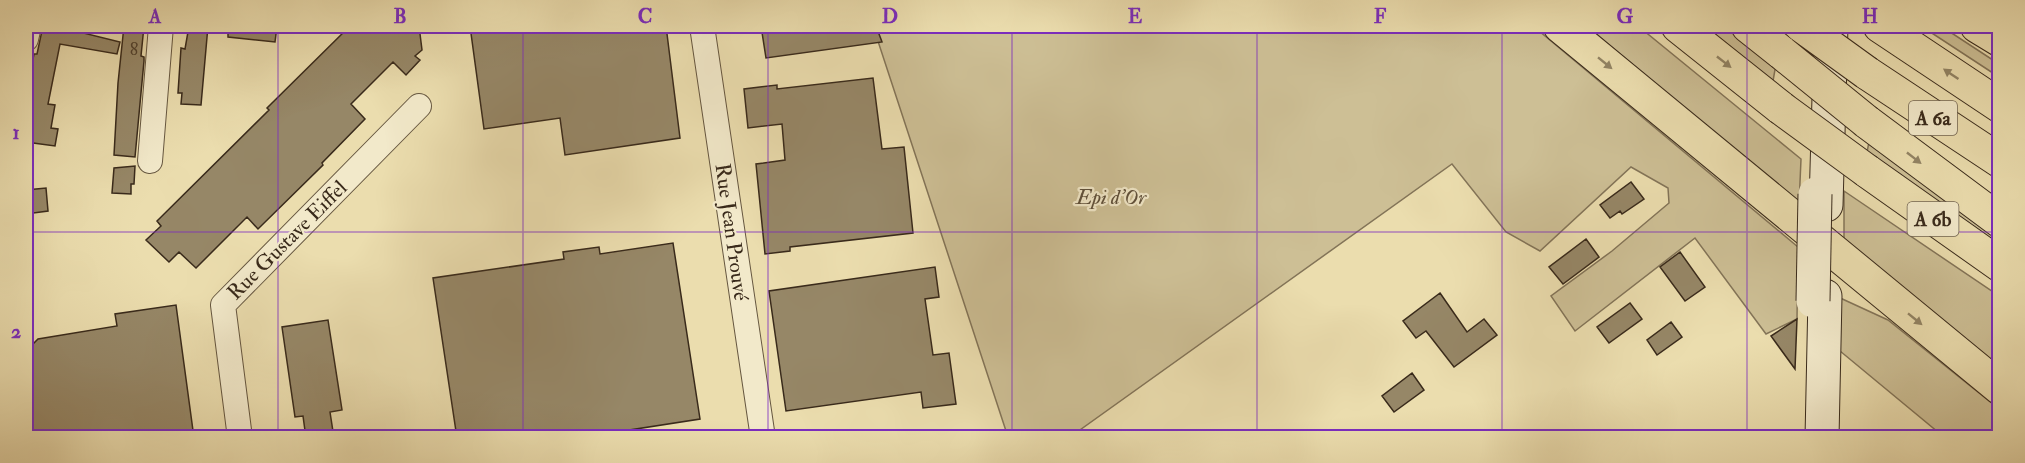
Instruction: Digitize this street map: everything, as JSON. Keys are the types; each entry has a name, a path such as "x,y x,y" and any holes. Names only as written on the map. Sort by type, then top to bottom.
{"highway":[{"path":"1560,26 2000,388"},
{"name":"A 6b","path":"1678,26 1781,108 2000,265"},
{"path":"1748,26 1867,122 2000,221"},
{"name":"A 6a","path":"1802,26 1936,121 2000,161"},
{"name":"A 6a","path":"1880,26 2000,106"},
{"path":"1977,26 2000,40"}],"main road":[{"path":"1818,26 1821,200"},
{"path":"1822,438 1819,298 1821,200 1831,26"},
{"path":"1804,438 1811,400 1819,298"}],"street":[{"path":"26,39 29,26"},
{"path":"150,162 161,26"},
{"name":"Rue Jean Prouvé","path":"702,26 763,438"},
{"name":"Rue Gustave Eiffel","path":"240,438 223,305 419,106"}],"green space":[{"name":"Epi d'Or","path":"873,26 1533,26 1798,247 1797,319 1766,334 1695,238 1575,331 1551,296 1612,251 1669,203 1668,188 1631,167 1540,251 1506,232 1452,164 1070,437 1008,437"},
{"path":"1587,26 1638,26 1801,159 1799,205"},
{"path":"1705,26 1728,26 1776,64 1773,81"},
{"path":"1921,26 1941,26 1999,64 1999,77"},
{"path":"1870,137 1999,236 1999,250 1866,157"},
{"path":"1844,191 1999,296 1999,369 1844,242"},
{"path":"1838,297 1888,320 1999,409 1999,437 1944,437 1840,351"}],"building":[{"path":"43,26 67,26 67,29 120,42 117,54 60,44 48,104 55,105 51,128 58,129 55,146 26,142 26,93 34,54 37,54"},
{"path":"124,26 144,26 141,56 144,57 144,61 135,157 114,155"},
{"path":"189,26 208,26 201,105 181,104 182,93 178,93 181,48 185,49"},
{"path":"228,26 277,26 275,42 228,37"},
{"path":"350,26 419,26 422,50 415,56 420,60 406,75 393,62 351,104 365,119 322,163 323,165 258,229 247,217 196,268 179,252 169,262 146,240 161,226 157,221"},
{"path":"470,26 666,26 680,138 565,155 560,118 484,129"},
{"path":"761,26 876,26 882,42 766,58"},
{"path":"873,78 882,149 904,147 913,233 790,247 790,251 765,254 756,164 785,160 782,124 748,128 744,89 777,85 777,89"},
{"path":"135,166 131,194 112,193 114,168"},
{"path":"1631,182 1644,199 1622,214 1620,211 1610,218 1600,205"},
{"path":"46,188 48,211 26,214 26,190"},
{"path":"1586,239 1599,257 1563,284 1549,267"},
{"path":"673,243 700,419 591,436 591,438 457,438 433,278 564,259 563,252 599,247 600,254"},
{"path":"1680,252 1705,287 1685,301 1660,267"},
{"path":"935,267 939,297 925,299 933,355 949,353 956,404 923,408 921,392 786,411 769,291"},
{"path":"1440,293 1467,332 1484,319 1497,335 1454,367 1426,331 1416,338 1403,321"},
{"path":"1630,303 1642,319 1609,343 1597,327"},
{"path":"176,305 194,438 26,438 26,351 38,339 117,326 115,314"},
{"path":"1797,319 1795,369 1771,336"},
{"path":"328,320 342,410 330,412 334,438 306,438 303,416 295,417 282,327"},
{"path":"1671,322 1682,337 1657,355 1647,340"},
{"path":"1412,373 1424,390 1394,412 1382,396"}]}
